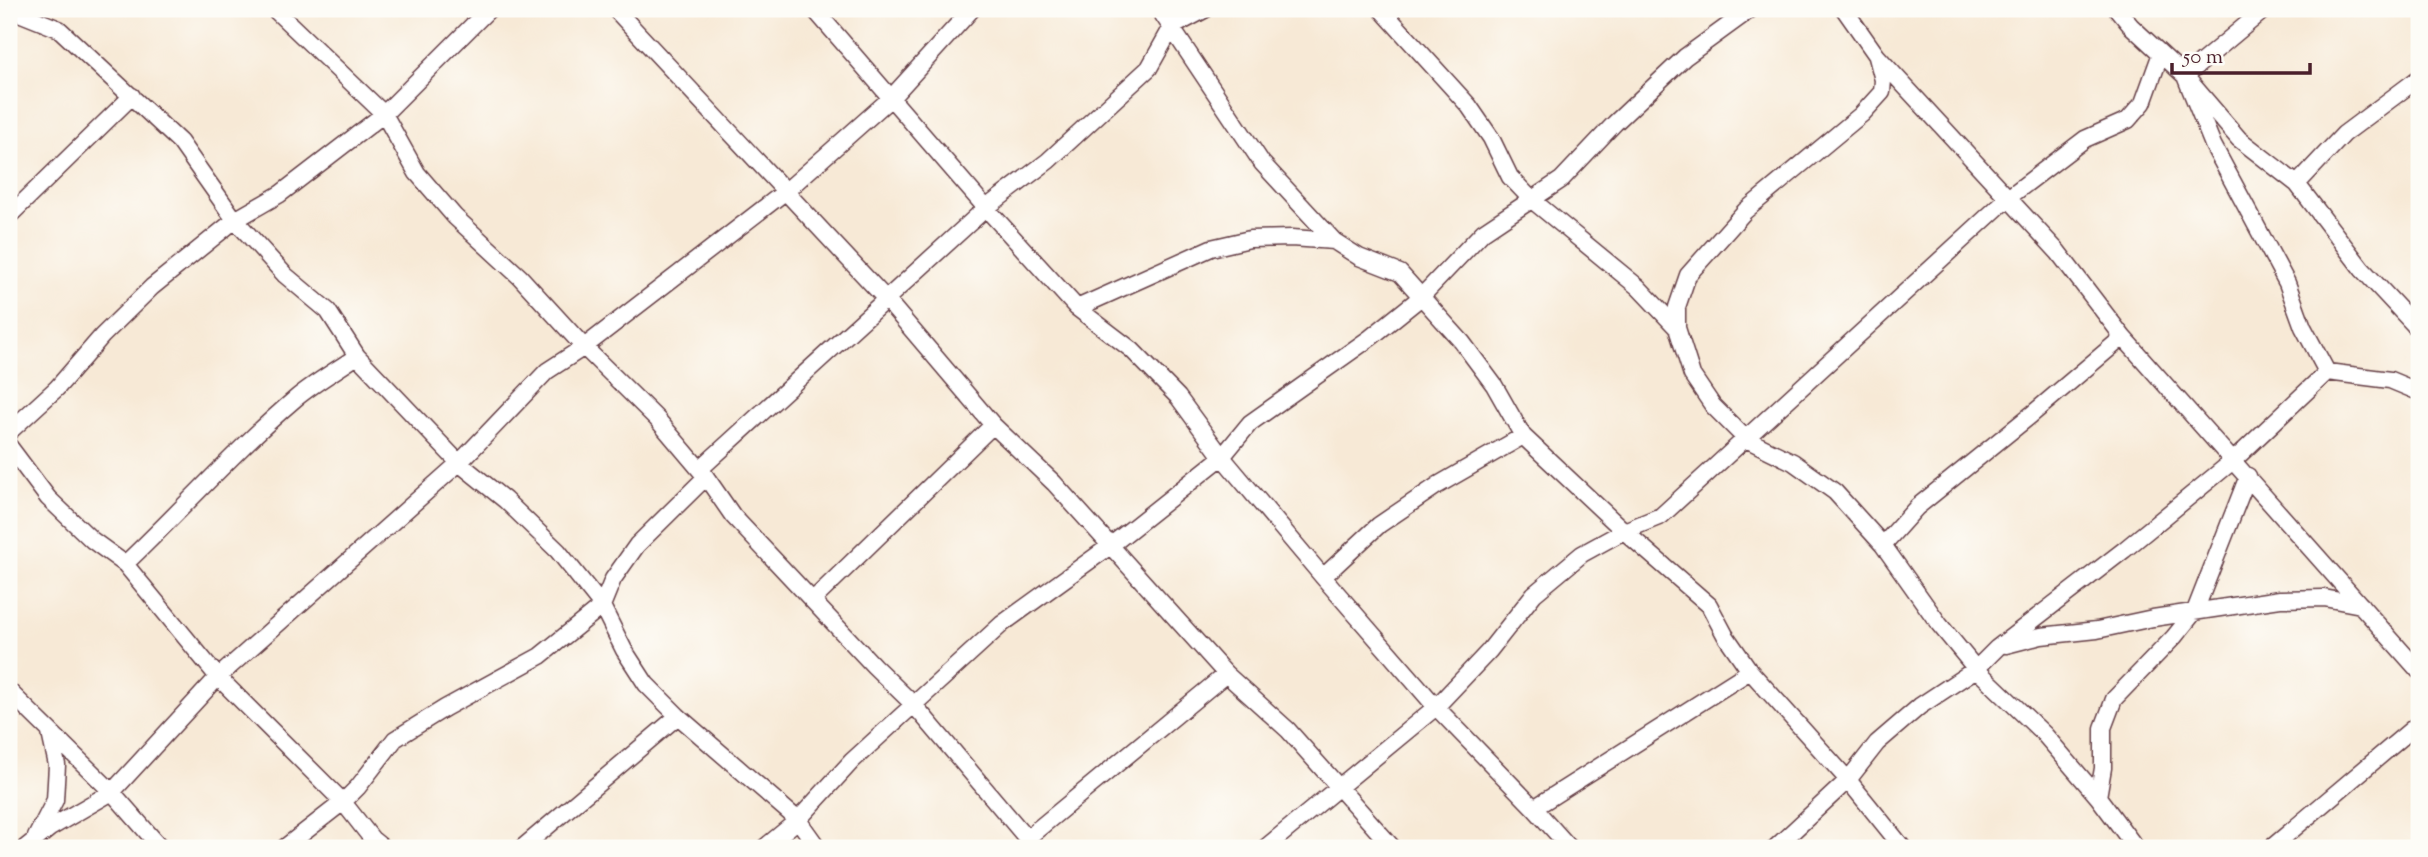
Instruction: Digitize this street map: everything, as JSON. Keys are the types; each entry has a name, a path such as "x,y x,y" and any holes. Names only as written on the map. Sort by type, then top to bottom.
{"street":[{"path":"9,9 59,29"},
{"path":"46,9 59,29 180,142 234,220 285,275 328,311 358,356 459,463 505,500 558,551 602,606 624,650 646,684 678,716 798,820 818,848"},
{"path":"9,432 57,388 102,336 152,287 234,220 280,194 384,114 489,9"},
{"path":"615,9 885,298 993,425 1054,483 1226,674 1289,730 1393,848"},
{"path":"814,9 986,208 1077,308 1132,350 1178,397 1222,457 1322,577 1436,706 1570,848"},
{"path":"30,844 51,828 112,792 218,677 459,463 547,371 584,347 786,191 892,97 972,9"},
{"path":"1159,9 1262,163 1334,241 1359,257 1400,273 1420,299 1462,342 1494,385 1523,436 1624,531 1709,605 1725,635 1750,671 1848,780 1903,848"},
{"path":"284,848 343,802 395,739 540,656 602,606 613,579 637,545 703,473 885,298 986,208 1048,161 1149,68 1172,27 1206,9"},
{"path":"1381,9 1469,106 1491,138 1510,177 1532,200 1638,287 1677,328"},
{"path":"764,848 798,820 852,761 1002,624 1110,546 1222,457 1250,423 1420,299 1483,232 1561,180 1685,57 1751,9"},
{"path":"1844,9 1877,56 2058,252 2123,337 2419,671"},
{"path":"2117,9 2160,56 2185,76 2239,139 2297,184 2362,269 2419,330"},
{"path":"2185,76 2265,9"},
{"path":"278,10 384,114 417,173 454,217 520,276 584,347 657,418 703,473 733,516 914,705 1030,844 1226,674"},
{"path":"1877,56 1883,80 1882,92 1862,114 1745,211 1688,275 1677,307 1677,328 1692,375 1713,406 1746,439 1793,462 1835,492 1883,545 1938,624 1976,669 2044,734 2098,797 2136,848"},
{"path":"1265,848 1436,706 1489,651 1534,594 1582,554 1624,531 1661,516 2009,197 2085,139 2128,120 2143,103 2160,56"},
{"path":"2185,76 2213,145 2287,283 2304,327 2327,372"},
{"path":"2297,184 2344,134 2419,78"},
{"path":"9,216 132,96"},
{"path":"1077,308 1211,248 1250,239 1334,241"},
{"path":"1883,545 1917,507 2123,337"},
{"path":"125,564 298,397 358,356"},
{"path":"2327,372 2390,380 2419,392"},
{"path":"1775,848 1848,780 1877,743 1920,706 1976,669 1997,648 2124,550 2234,460 2327,372"},
{"path":"813,600 993,425"},
{"path":"1322,577 1379,525 1438,485 1523,436"},
{"path":"9,446 48,498 92,540 125,564 218,677 343,802 372,839 383,848"},
{"path":"2098,797 2103,768 2103,727 2114,699 2194,611 2248,476"},
{"path":"1997,648 2041,636 2097,630 2194,611 2280,600 2324,598 2361,605"},
{"path":"1534,807 1750,671"},
{"path":"9,691 112,792 161,848"},
{"path":"522,848 678,716"},
{"path":"2271,848 2419,723"},
{"path":"30,844 55,800 57,765 50,733"}]}
